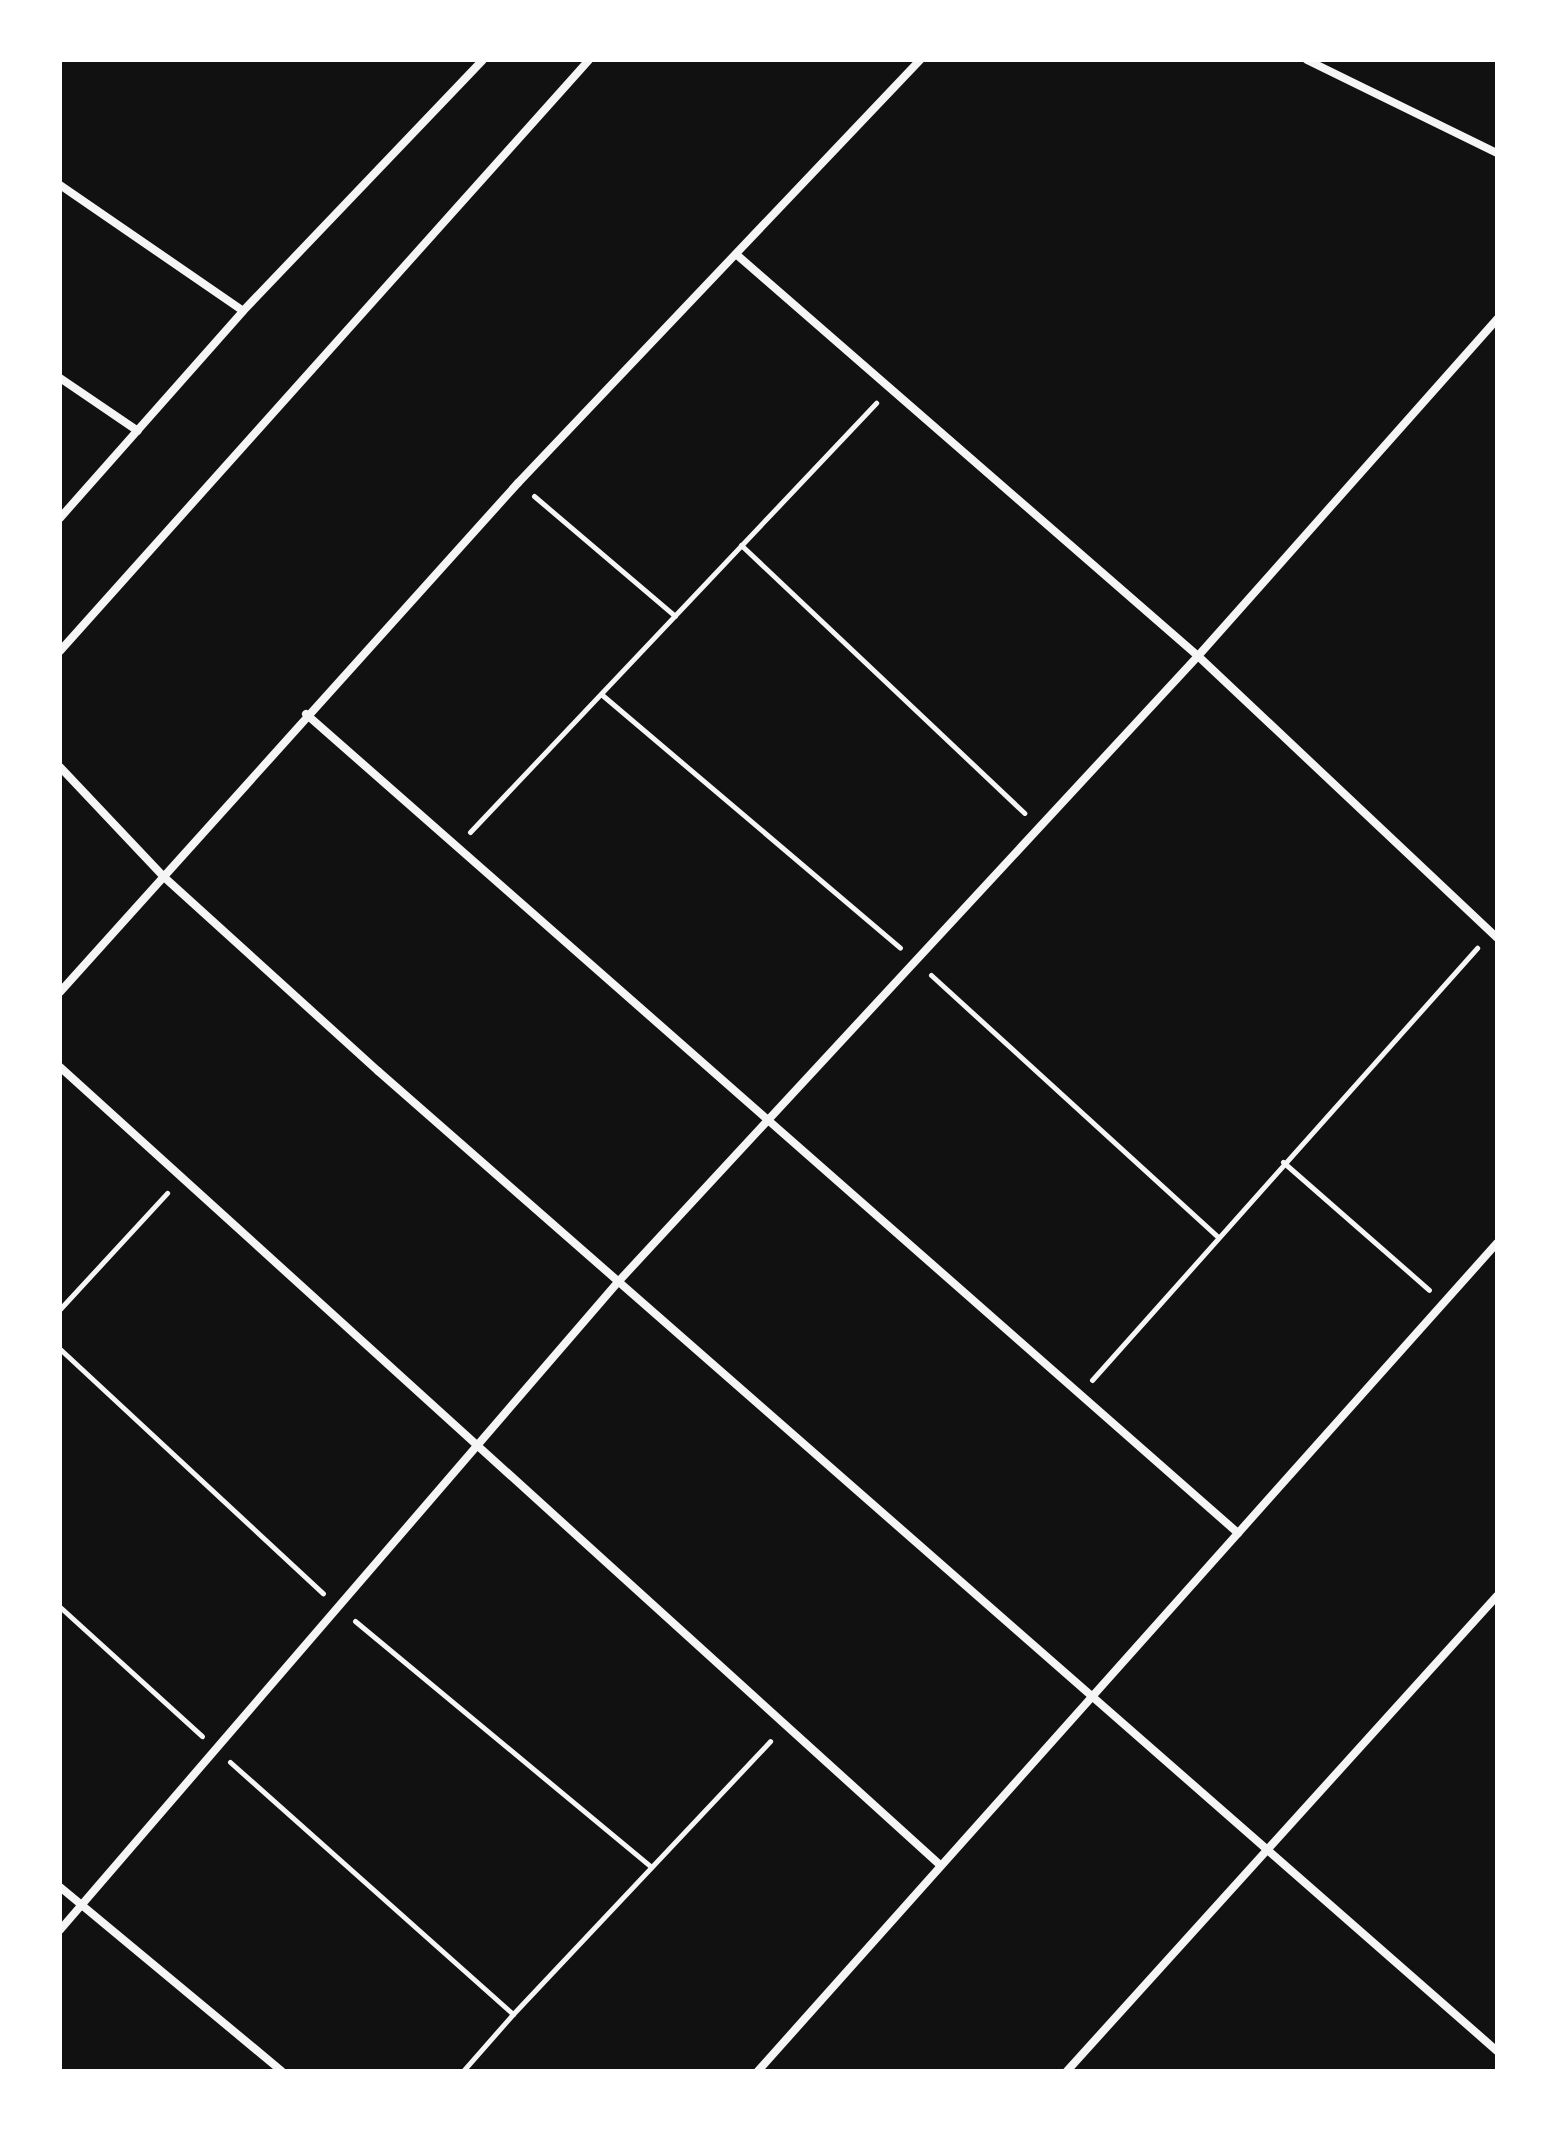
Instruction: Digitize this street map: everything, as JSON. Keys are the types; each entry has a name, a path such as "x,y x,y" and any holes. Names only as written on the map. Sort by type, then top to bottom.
{"street":[{"path":"60,518 243,311 483,60"},
{"path":"60,651 589,60"},
{"path":"60,992 306,714 518,483 920,60"},
{"path":"1307,60 1497,153"},
{"path":"60,185 243,311"},
{"path":"737,255 1198,656 1494,935"},
{"path":"60,1930 219,1752 618,1282 1198,656 1497,319"},
{"path":"60,378 138,431"},
{"path":"306,714 461,842 768,1120 1238,1533"},
{"path":"60,767 164,877 1085,1697 1497,2051"},
{"path":"60,1067 940,1865"},
{"path":"758,2071 1085,1697 1238,1533 1497,1243"},
{"path":"1067,2071 1497,1596"},
{"path":"60,1887 282,2071"}],"path":[{"path":"461,842 890,388"},
{"path":"518,483 675,616"},
{"path":"741,545 1039,827"},
{"path":"1082,1393 1283,1162 1494,935"},
{"path":"1283,1162 1444,1303"},
{"path":"60,1309 181,1177"},
{"path":"60,1349 340,1609 651,1867"},
{"path":"60,1607 513,2014"},
{"path":"463,2071 784,1725"}]}
